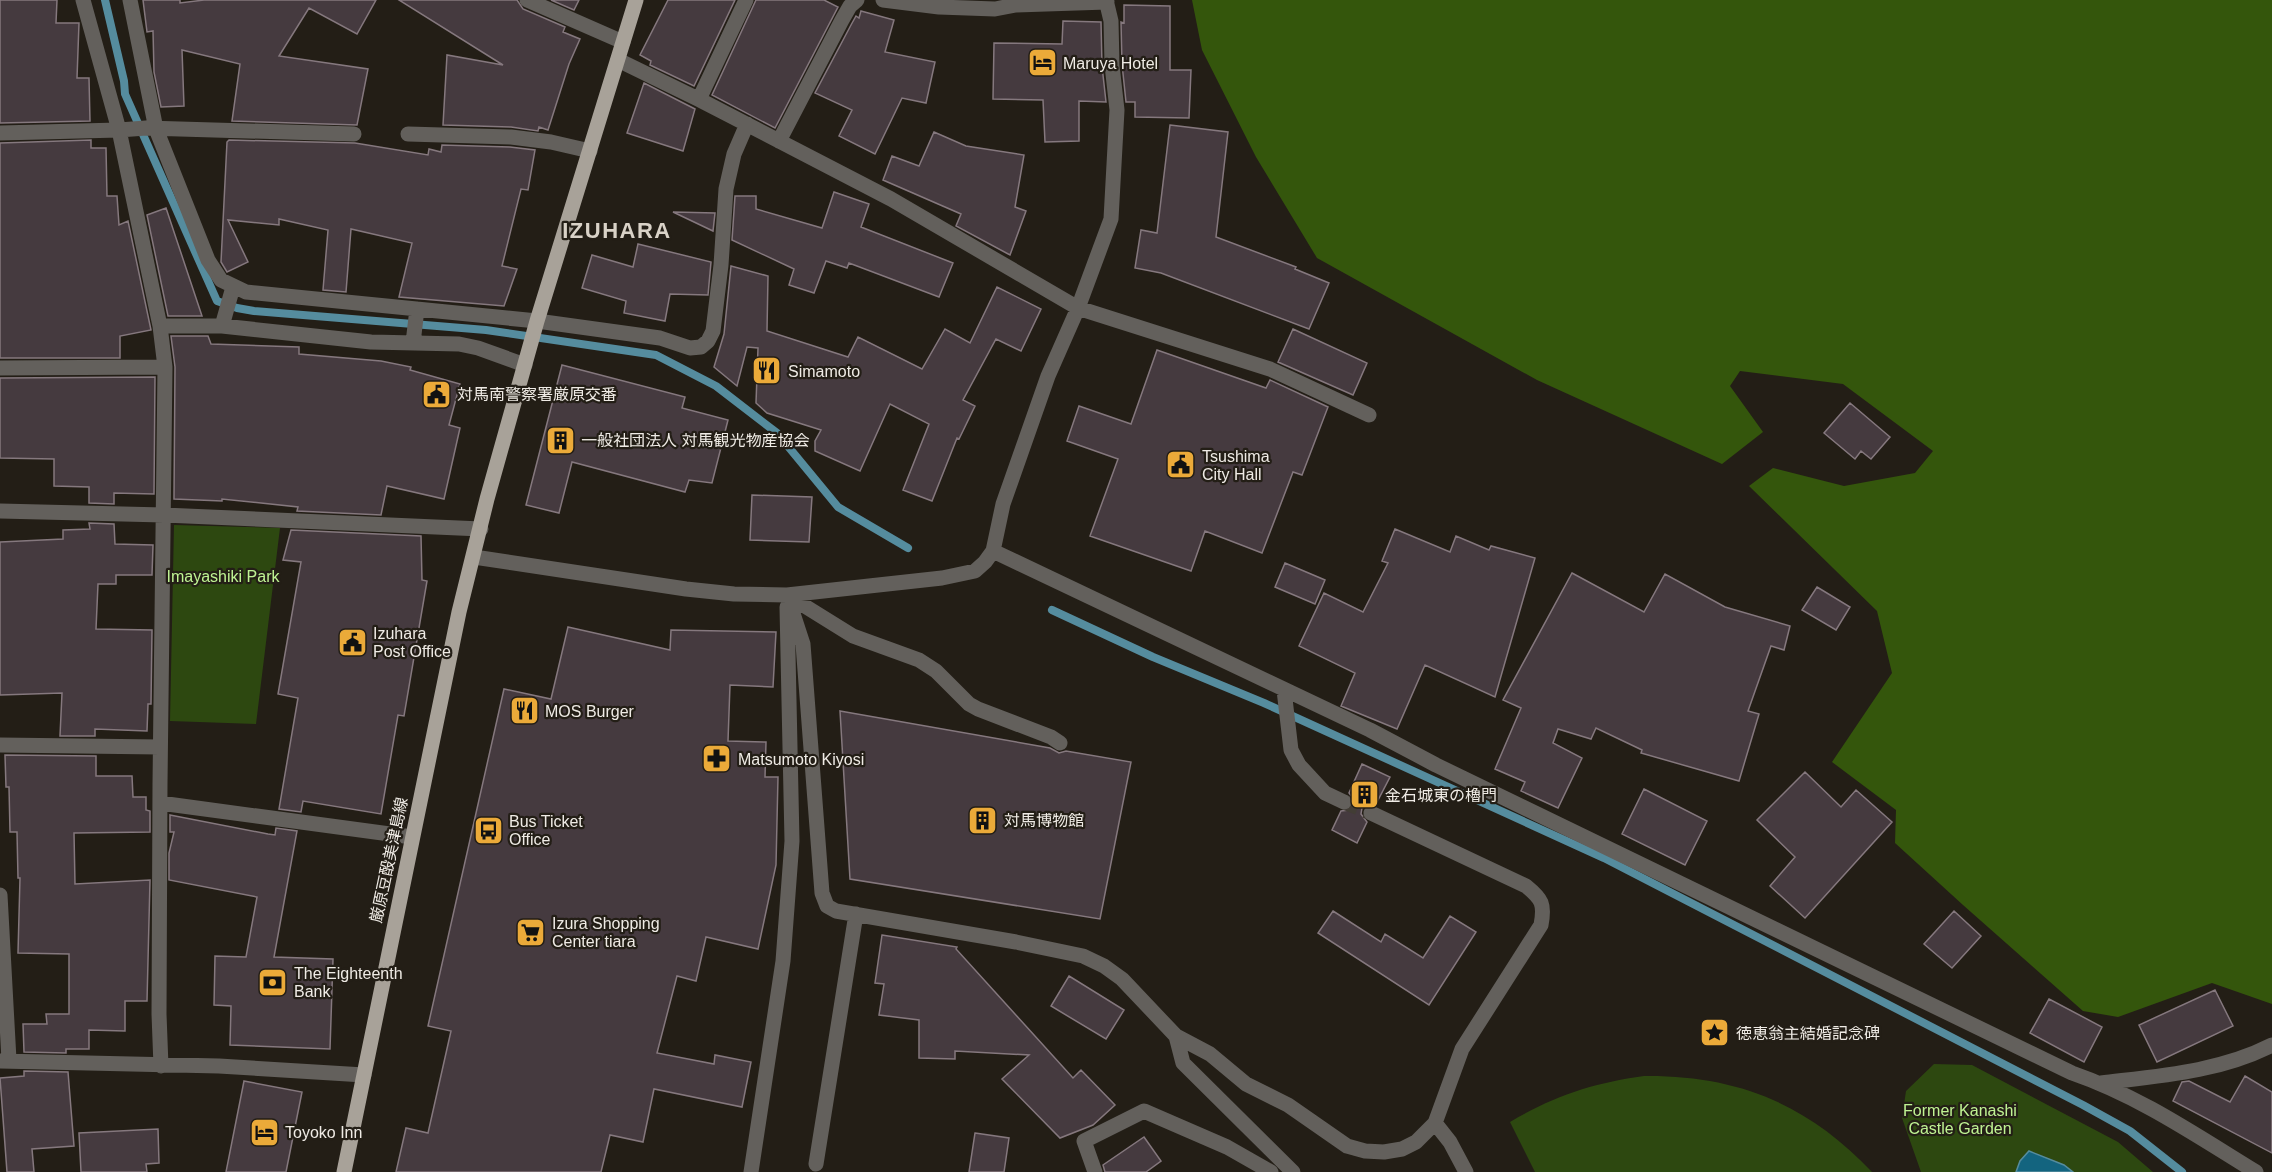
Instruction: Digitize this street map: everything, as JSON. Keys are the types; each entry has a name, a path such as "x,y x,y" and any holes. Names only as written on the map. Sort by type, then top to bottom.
{"main road":[{"name":"厳原豆酘美津島線","path":"344,1172 459,612 487,499 537,323 636,0"}],"street":[{"path":"83,0 122,130 160,326 165,368 160,747 159,1014 161,1066"},
{"path":"130,0 151,128 208,260 221,280 232,291 417,313 537,323 660,338 690,348 701,347 713,332 721,265 726,189 734,154 747,124"},
{"path":"527,0 623,42"},
{"path":"702,93 746,0"},
{"path":"778,141 849,6 857,0"},
{"path":"474,557 686,589 734,594 787,595 942,578 975,571 985,562 993,551 1002,504 1048,376 1078,308 1111,219 1117,110 1112,65 1111,21 1107,1 939,7 883,0"},
{"path":"618,60 891,199 1078,308 1270,369 1369,415"},
{"path":"0,133 151,128 354,134"},
{"path":"408,134 511,137 551,142 590,151"},
{"path":"223,322 232,291"},
{"path":"414,338 417,313"},
{"path":"160,326 223,322 371,342 414,338 527,358"},
{"path":"0,368 165,368"},
{"path":"0,510 481,529"},
{"path":"993,551 2072,1073 2101,1083 2165,1116 2256,1172"},
{"path":"787,595 853,636 919,660 936,671 962,697 978,709 1051,737 1060,743"},
{"path":"787,595 803,644 822,892 827,906 836,911 856,915 1016,942 1083,956 1104,966 1122,979 1176,1036 1210,1054 1246,1084 1288,1105 1347,1146 1365,1151 1384,1152 1402,1149 1416,1142 1435,1122 1461,1049 1541,925 1544,912 1538,896 1526,886 1371,813"},
{"path":"751,1172 783,961 792,841 787,595"},
{"path":"1284,690 1291,750 1299,765 1325,793 1344,801"},
{"path":"0,745 160,747"},
{"path":"160,803 412,837"},
{"path":"0,895 4,1060 219,1066 364,1075"},
{"path":"816,1164 856,915"},
{"path":"1176,1036 1183,1063 1288,1171"},
{"path":"2101,1083 2227,1064 2272,1045"},
{"path":"1095,1172 1084,1141 1144,1111 1227,1147 1271,1172"},
{"path":"1435,1122 1450,1142 1466,1172"}],"green space":[{"path":"1192,0 2272,0 2272,1004 2212,983 2118,1017 2083,1011 1895,843 1896,810 1832,762 1892,673 1877,611 1749,486 1773,468 1844,486 1915,473 1933,451 1843,384 1740,371 1730,386 1763,432 1722,464 1537,380 1317,258 1256,157 1202,50"},
{"name":"Imayashiki Park","path":"174,525 280,528 256,724 170,721"},
{"name":"Former Kanashi Castle Garden","path":"1934,1064 1972,1065 2118,1142 2153,1172 1921,1172 1902,1118 1906,1091"},
{"path":"1644,1076 1710,1081 1769,1098 1796,1111 1822,1128 1848,1148 1872,1172 1535,1172 1510,1122 1542,1105 1574,1092 1608,1082"}],"water":[{"path":"2029,1151 2064,1165 2073,1172 2016,1172 2020,1161"}],"building":[{"path":"0,0 57,0 56,23 79,23 77,78 89,78 90,121 0,123"},
{"path":"143,0 180,0 180,3 204,0 376,0 357,34 309,8 279,56 368,69 357,125 232,121 240,64 182,50 184,106 161,107 154,72 153,31 147,32"},
{"path":"399,0 517,0 523,9 565,27 563,32 580,39 569,64 548,130 539,127 538,131 511,127 443,125 447,55 503,65"},
{"path":"551,0 579,0 574,10"},
{"path":"668,0 735,0 694,86 650,65 651,61 640,55"},
{"path":"756,0 824,0 838,7 775,128 712,95"},
{"path":"1124,5 1170,6 1170,70 1191,70 1189,118 1135,117 1135,102 1126,102 1121,22 1124,23"},
{"path":"861,11 894,20 885,52 935,62 926,103 902,98 875,154 839,136 852,110 815,93 856,16 859,18"},
{"name":"Maruya Hotel","path":"1063,21 1101,22 1106,102 1079,101 1079,141 1045,142 1043,100 993,99 994,43 1062,44"},
{"path":"644,83 695,109 683,151 627,133"},
{"path":"1170,125 1228,132 1216,237 1296,267 1295,269 1329,283 1309,329 1161,273 1135,268 1141,230 1157,233"},
{"path":"934,132 966,146 1024,155 1015,207 1026,211 1010,255 956,226 961,214 883,180 892,156 919,166"},
{"path":"91,140 91,148 106,148 107,196 117,196 119,225 128,221 151,330 120,336 120,358 0,358 0,143"},
{"path":"229,140 355,143 428,155 429,149 441,152 442,145 535,150 528,190 521,189 502,266 517,269 504,306 399,297 412,243 351,229 346,292 323,290 328,230 279,219 279,225 228,220 248,262 227,272 221,262 227,142"},
{"path":"834,192 869,204 861,227 953,263 939,297 849,263 847,268 826,261 814,293 789,285 794,269 732,240 735,196 756,196 756,209 822,228"},
{"path":"166,208 202,316 168,316 147,215"},
{"path":"673,212 715,213 713,231"},
{"path":"638,244 711,262 708,295 670,294 665,321 624,313 626,301 582,288 592,255 633,267"},
{"path":"731,266 768,276 767,331 848,357 858,337 922,369 945,329 970,343 997,287 1041,309 1021,351 996,339 963,400 975,406 959,439 957,438 932,501 903,490 929,424 890,404 860,471 815,451 815,441 821,430 767,413 756,403 758,348 747,347 737,386 714,367 724,334"},
{"path":"1293,329 1367,363 1353,395 1278,362"},
{"path":"171,336 208,336 211,344 299,347 299,354 381,361 411,367 410,370 460,384 449,425 460,428 444,499 387,486 381,515 297,511 298,507 222,499 222,501 174,499 175,367"},
{"path":"1157,350 1266,388 1270,380 1328,407 1302,475 1293,472 1262,553 1205,531 1191,571 1090,536 1118,459 1067,441 1079,406 1131,424"},
{"path":"562,365 685,397 682,408 728,420 712,483 689,480 685,492 572,462 559,513 526,505"},
{"path":"155,377 154,494 114,493 114,504 89,503 89,487 54,486 54,459 0,458 0,378"},
{"path":"1850,403 1890,437 1871,459 1861,451 1855,459 1824,433"},
{"path":"752,495 812,497 809,542 750,540"},
{"path":"89,523 114,524 115,544 153,545 152,575 116,575 116,584 98,584 96,629 152,630 151,704 148,704 147,731 95,729 95,736 60,736 62,693 0,695 0,542 63,539 63,530 90,529"},
{"path":"1395,529 1450,552 1456,536 1489,550 1491,546 1535,558 1495,697 1425,665 1397,729 1341,706 1355,673 1299,646 1324,593 1363,612 1388,563 1382,561"},
{"path":"291,530 421,536 422,580 427,581 404,716 398,715 381,814 303,801 301,812 279,809 298,698 278,694 301,562 283,560"},
{"path":"1285,563 1325,580 1315,604 1275,587"},
{"path":"1572,573 1644,612 1665,574 1725,607 1790,626 1784,650 1771,646 1748,711 1759,714 1739,781 1641,753 1642,750 1596,728 1591,739 1558,729 1553,743 1582,758 1558,808 1521,791 1525,782 1495,769 1521,708 1503,700"},
{"path":"1817,587 1850,607 1836,630 1802,610"},
{"path":"568,627 670,650 671,630 776,632 773,687 730,685 728,741 766,742 765,777 778,777 776,865 758,949 706,937 696,981 677,976 657,1053 714,1064 715,1055 751,1062 742,1107 654,1089 643,1142 610,1135 601,1172 396,1172 406,1128 428,1133 451,1031 428,1026 504,689 551,699"},
{"name":"対馬博物館","path":"840,711 1050,748 1059,753 1066,751 1131,762 1100,919 850,879"},
{"path":"5,755 96,756 96,776 132,776 133,797 146,797 146,810 150,811 150,832 74,833 75,884 150,880 147,1001 125,1001 125,1031 89,1030 89,1049 66,1049 66,1053 24,1052 23,1024 47,1024 46,1014 69,1014 69,954 18,953 20,878 18,878 17,832 10,832 9,787 6,787"},
{"name":"金石城東の櫓門","path":"1362,764 1390,777 1376,804 1370,803 1362,808 1361,814 1367,822 1357,843 1332,830 1341,811 1349,810 1353,806 1349,793"},
{"path":"1805,772 1841,807 1856,790 1892,822 1805,918 1770,886 1795,857 1757,820"},
{"path":"1644,789 1707,821 1685,865 1622,834"},
{"path":"170,815 275,835 276,828 297,831 274,957 333,959 330,1049 230,1045 231,1006 214,1005 215,956 246,957 257,897 169,880 169,853 174,832 170,832"},
{"path":"1333,911 1381,942 1385,934 1423,958 1450,916 1476,932 1429,1005 1318,933"},
{"path":"1954,911 1981,936 1952,968 1924,944"},
{"path":"882,935 957,947 956,949 1073,1078 1081,1070 1115,1105 1093,1125 1060,1138 1002,1079 1029,1055 955,1051 955,1059 919,1058 919,1020 879,1015 884,984 875,983"},
{"path":"1069,976 1124,1010 1106,1039 1051,1006"},
{"path":"2215,990 2233,1026 2157,1062 2139,1025"},
{"path":"2049,999 2102,1027 2084,1062 2030,1033"},
{"path":"24,1071 68,1072 74,1146 32,1149 34,1172 7,1172 0,1078 24,1076"},
{"path":"2245,1076 2272,1092 2272,1153 2173,1101 2182,1082 2189,1081 2230,1102"},
{"name":"Toyoko Inn","path":"244,1081 302,1092 286,1172 226,1172"},
{"path":"158,1129 159,1163 146,1164 147,1172 81,1172 79,1133"},
{"path":"975,1133 1009,1138 1004,1172 969,1172"},
{"path":"1144,1137 1161,1161 1146,1172 1105,1172 1103,1165"}],"waterway":[{"path":"105,0 125,94 217,301 254,311 486,330 656,355 716,386 777,433 838,507 908,548"},
{"path":"1052,610 1153,657 1264,703 1604,858 2083,1105 2130,1131 2182,1172"}],"tunnel":[{"path":"1344,802 1371,813"}],"place":[{"name":"Maruya Hotel","path":"1042,63"},
{"name":"Simamoto","path":"767,371"},
{"name":"対馬南警察署厳原交番","path":"436,394"},
{"name":"一般社団法人 対馬観光物産協会","path":"560,440"},
{"name":"Tsushima City Hall","path":"1181,465"},
{"name":"Izuhara Post Office","path":"352,642"},
{"name":"MOS Burger","path":"524,711"},
{"name":"Matsumoto Kiyosi","path":"717,759"},
{"name":"金石城東の櫓門","path":"1364,795"},
{"name":"対馬博物館","path":"983,820"},
{"name":"Bus Ticket Office","path":"488,830"},
{"name":"Izura Shopping Center tiara","path":"531,932"},
{"name":"The Eighteenth Bank","path":"273,982"},
{"name":"徳恵翁主結婚記念碑","path":"1715,1033"},
{"name":"Toyoko Inn","path":"264,1132"}],"district":[{"name":"IZUHARA","path":"617,230"}]}
